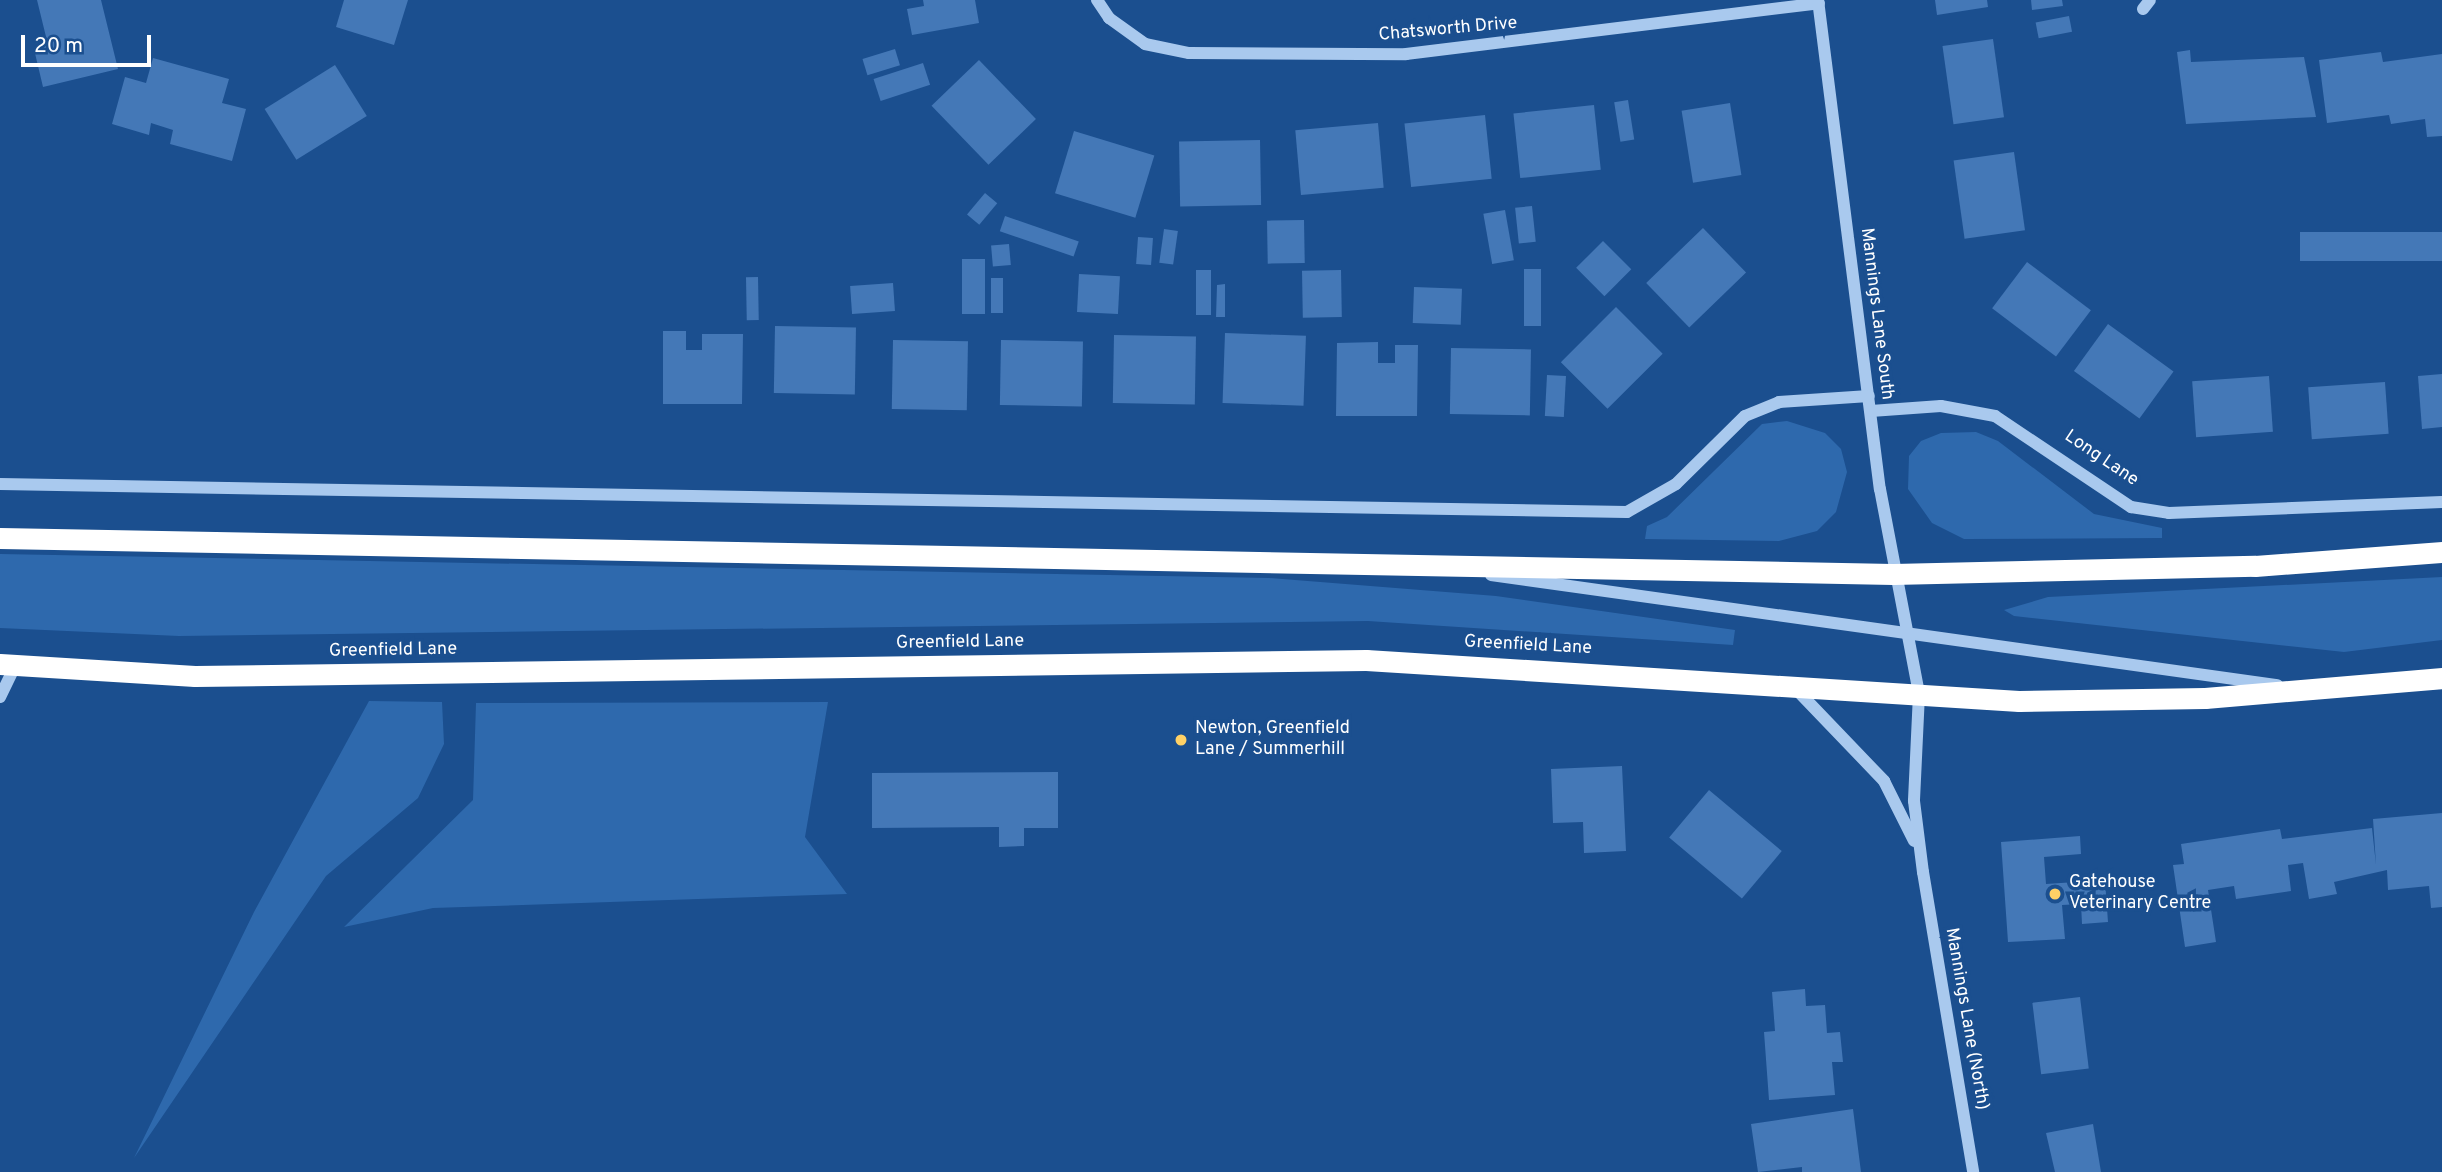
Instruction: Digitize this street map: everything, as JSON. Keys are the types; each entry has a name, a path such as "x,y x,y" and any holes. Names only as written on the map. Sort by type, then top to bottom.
{"highway":[{"path":"0,538 1405,562 1893,574 2255,566 2442,552"},
{"name":"Greenfield Lane","path":"7,665 195,676 1366,660 1788,682 1919,694"},
{"path":"1919,694 2019,701 2315,690 2442,678"}],"street":[{"name":"Chatsworth Drive","path":"1097,0 1109,18 1145,44 1189,53 1406,54 1819,2"},
{"name":"Mannings Lane South","path":"1819,2 1893,574 1909,630"},
{"path":"0,484 1626,512 1676,484 1745,416 1780,402 1869,396"},
{"name":"Long Lane","path":"1871,411 1941,406 1995,416 2132,507 2157,511 2442,502"},
{"path":"1405,562 1909,630 2315,690"},
{"name":"Mannings Lane (North)","path":"1909,630 1919,694 1914,801 1923,872 1973,1172"},
{"path":"0,697 7,665"},
{"name":"Mannings Lane (North)","path":"1788,682 1884,781 1904,815 1923,872"}],"shaded area":[{"path":"1787,421 1825,433 1841,449 1847,472 1836,512 1817,531 1779,541 1645,539 1647,526 1667,517 1762,424"},
{"path":"1976,432 1998,441 2094,514 2162,528 2162,538 1964,539 1932,523 1908,489 1909,456 1921,441 1941,433"},
{"path":"0,554 1269,578 1496,596 1735,630 1733,645 1368,621 179,636 0,628"},
{"path":"2442,577 2442,640 2344,652 2014,616 2004,610 2048,597"},
{"path":"369,701 442,702 444,744 418,798 326,876 134,1158 254,912"},
{"path":"828,702 805,837 847,894 433,908 344,927 473,800 476,703"}],"building":[{"path":"37,0 101,0 118,69 43,87 34,49 48,45"},
{"path":"344,0 408,0 394,45 336,27"},
{"path":"923,0 975,0 979,23 912,35 907,9 924,6"},
{"path":"1935,0 1987,0 1988,7 1937,15"},
{"path":"2031,0 2062,0 2063,6 2032,10"},
{"path":"2069,16 2072,32 2039,38 2036,22"},
{"path":"1993,39 2004,117 1953,124 1942,46"},
{"path":"895,49 900,65 867,75 862,59"},
{"path":"2190,50 2191,62 2304,57 2316,117 2186,124 2177,52"},
{"path":"2381,52 2383,62 2442,54 2442,136 2427,137 2425,119 2391,124 2389,115 2327,123 2319,60"},
{"path":"153,58 229,79 222,103 246,109 232,161 170,144 173,130 151,123 149,135 112,124 125,77 146,83"},
{"path":"979,60 1036,119 988,165 932,106"},
{"path":"923,63 930,85 881,101 874,79"},
{"path":"335,65 367,116 296,160 265,109"},
{"path":"1628,100 1634,140 1620,142 1614,102"},
{"path":"1730,103 1741,175 1693,183 1682,111"},
{"path":"1594,105 1601,170 1520,178 1513,113"},
{"path":"1485,115 1492,179 1411,187 1404,123"},
{"path":"1378,123 1384,188 1301,195 1295,130"},
{"path":"1074,131 1154,156 1135,218 1055,193"},
{"path":"1260,140 1261,205 1180,206 1179,141"},
{"path":"2014,152 2025,230 1965,239 1954,160"},
{"path":"985,193 997,203 979,225 967,214"},
{"path":"1532,206 1536,242 1519,244 1515,208"},
{"path":"1505,210 1514,260 1492,264 1483,214"},
{"path":"1005,216 1079,241 1074,257 1000,231"},
{"path":"1304,220 1305,263 1268,264 1267,221"},
{"path":"1703,228 1746,273 1689,327 1646,283"},
{"path":"1164,229 1178,231 1173,265 1159,263"},
{"path":"2300,232 2442,232 2442,261 2300,261"},
{"path":"1138,237 1153,238 1151,265 1136,264"},
{"path":"1603,241 1631,269 1604,296 1576,268"},
{"path":"1009,244 1011,265 993,266 991,246"},
{"path":"962,259 985,259 985,314 962,314"},
{"path":"2027,262 2091,310 2056,356 1992,308"},
{"path":"1524,269 1541,269 1541,326 1524,326"},
{"path":"1196,270 1211,270 1211,315 1196,315"},
{"path":"1341,270 1342,317 1303,318 1302,271"},
{"path":"1079,274 1120,276 1118,314 1077,312"},
{"path":"746,277 758,277 759,320 747,320"},
{"path":"991,278 1003,278 1003,313 991,313"},
{"path":"893,283 895,311 852,314 850,286"},
{"path":"1225,284 1225,317 1216,317 1217,285"},
{"path":"1414,287 1462,289 1461,325 1413,323"},
{"path":"1616,307 1663,354 1608,409 1561,362"},
{"path":"2108,324 2174,372 2139,419 2074,371"},
{"path":"775,326 856,327 855,394 774,393"},
{"path":"663,331 686,331 686,350 702,350 702,334 743,334 742,404 663,404"},
{"path":"1225,333 1306,336 1304,406 1223,403"},
{"path":"1114,335 1196,336 1195,404 1113,403"},
{"path":"893,340 968,341 967,410 892,409"},
{"path":"1001,340 1083,341 1082,406 1000,405"},
{"path":"1378,342 1378,363 1395,363 1395,345 1418,345 1417,416 1336,416 1337,343"},
{"path":"1451,348 1531,349 1530,415 1450,414"},
{"path":"2442,374 2442,427 2422,429 2418,376"},
{"path":"1547,375 1566,376 1564,417 1545,416"},
{"path":"2269,376 2273,432 2196,437 2192,381"},
{"path":"2385,382 2389,434 2312,439 2308,387"},
{"path":"1622,766 1626,851 1584,853 1583,822 1553,823 1551,769"},
{"path":"1058,772 1058,828 1024,828 1024,846 999,847 999,827 872,828 872,773"},
{"path":"1709,790 1782,851 1742,899 1669,837"},
{"path":"2442,813 2442,907 2431,908 2429,886 2388,890 2387,870 2334,882 2337,894 2309,899 2303,863 2288,865 2291,891 2236,899 2234,886 2208,890 2216,942 2185,947 2173,865 2184,864 2181,844 2280,829 2282,839 2372,828 2376,865 2373,819"},
{"name":"Gatehouse Veterinary Centre","path":"2080,836 2081,854 2044,857 2046,884 2105,880 2108,922 2082,924 2081,904 2062,905 2065,939 2008,942 2001,842"},
{"path":"1805,989 1806,1006 1825,1005 1827,1033 1840,1032 1843,1062 1832,1062 1835,1095 1769,1100 1764,1032 1775,1031 1772,992"},
{"path":"2080,997 2089,1068 2041,1074 2032,1003"},
{"path":"1853,1109 1861,1172 1802,1172 1802,1167 1758,1172 1751,1124"},
{"path":"2093,1124 2101,1172 2055,1172 2046,1133"}],"place":[{"name":"Newton, Greenfield Lane / Summerhill","path":"1181,740"},
{"name":"Gatehouse Veterinary Centre","path":"2055,894"}]}
